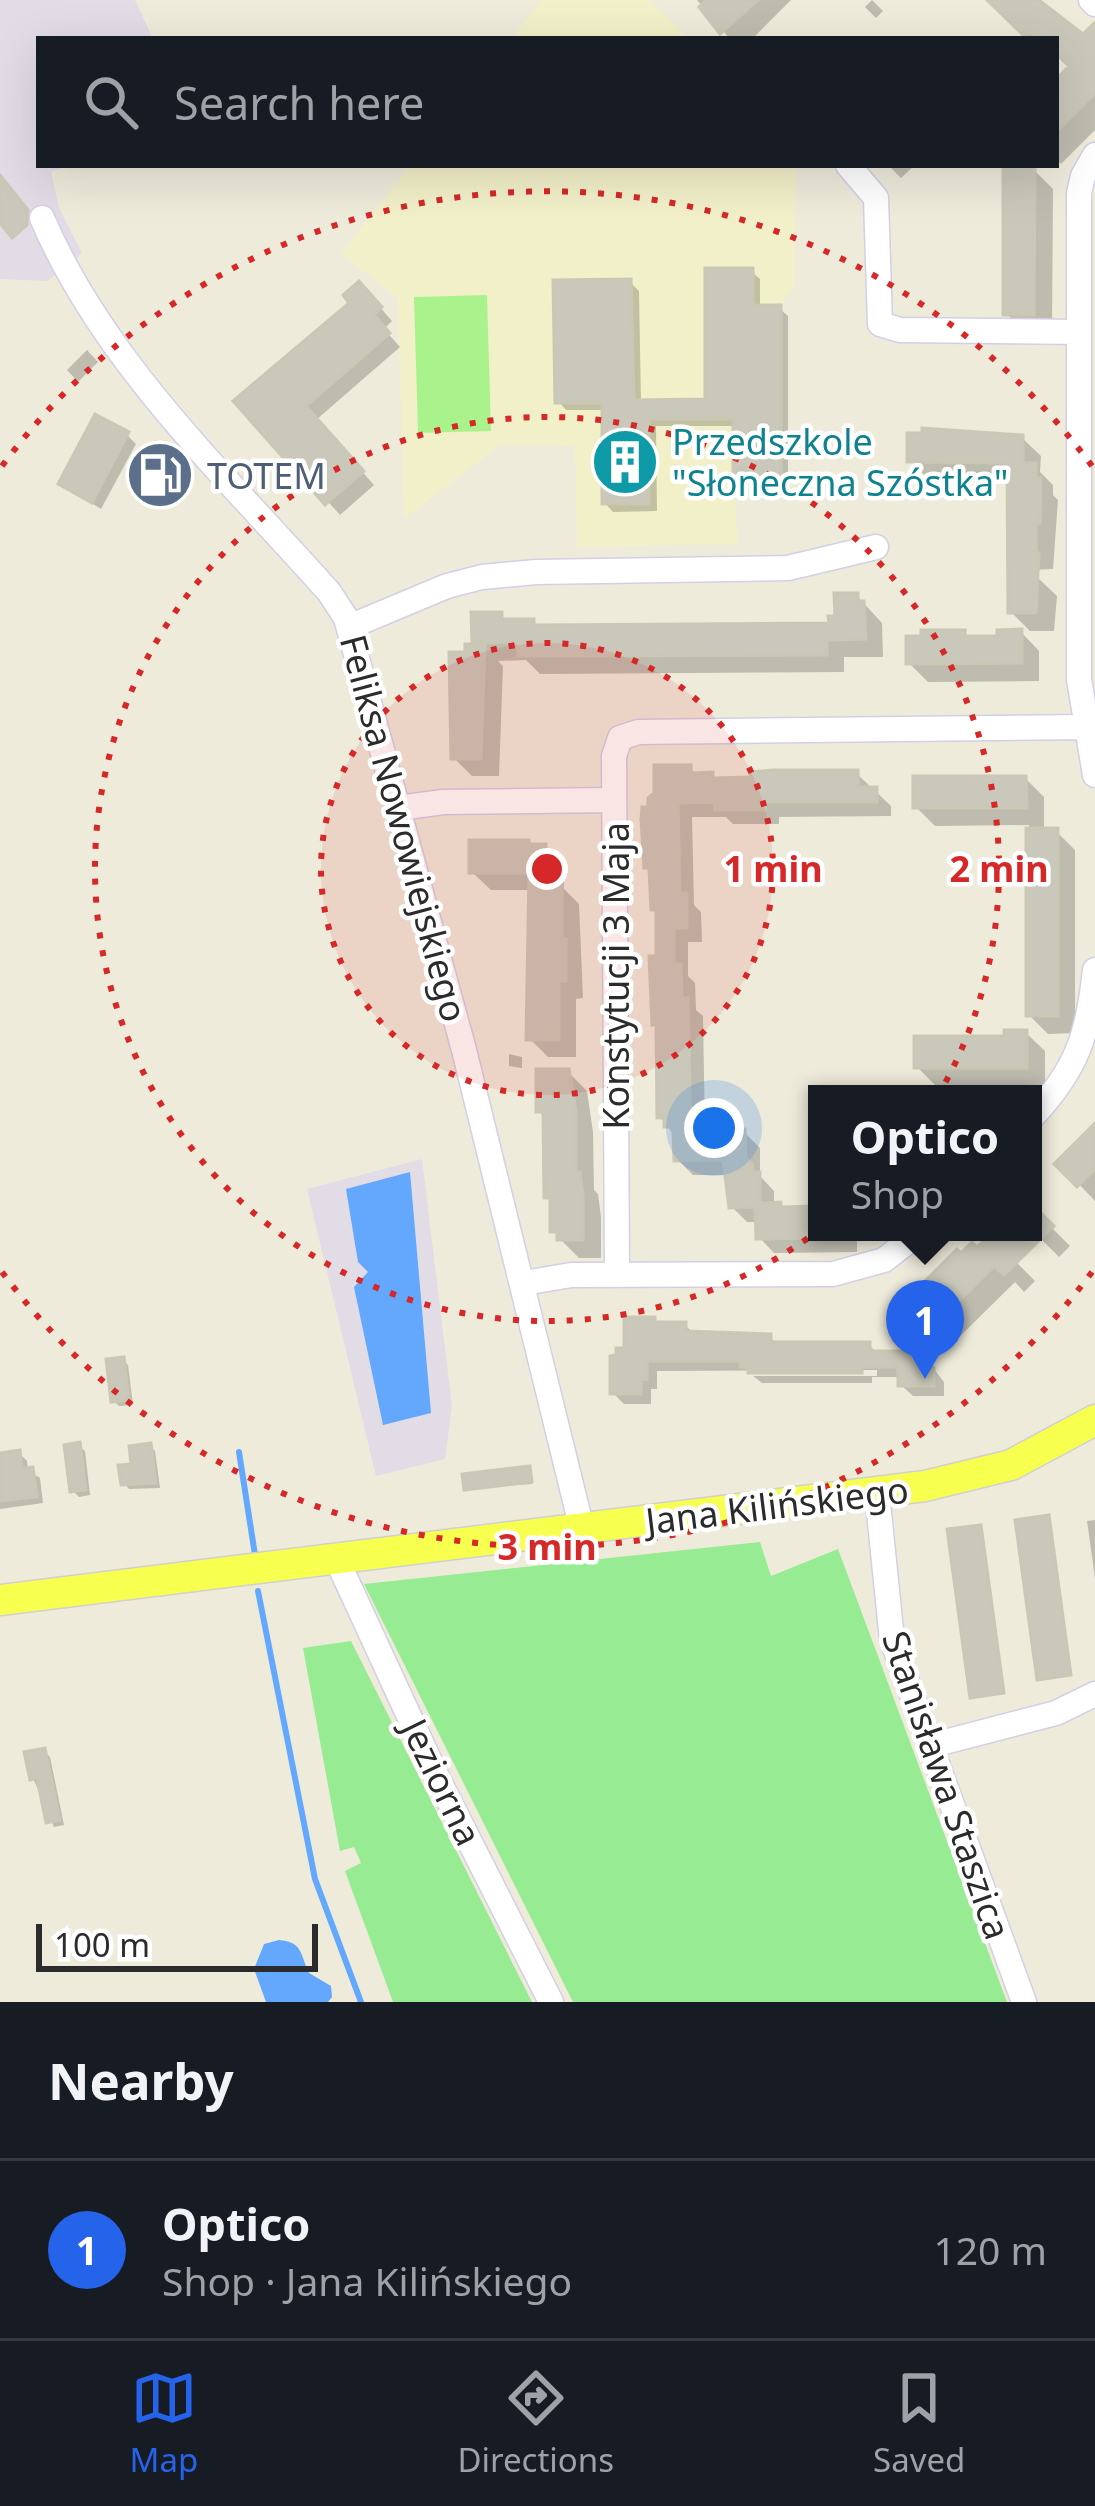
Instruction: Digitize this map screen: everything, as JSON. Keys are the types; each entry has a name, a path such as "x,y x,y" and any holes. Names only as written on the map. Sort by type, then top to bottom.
{"main road":[{"name":"Jana Kilińskiego","path":"0,1600 962,1480 1011,1465 1095,1420"}],"street":[{"path":"1095,155 1079,193 1078,332 1087,400 1078,667 1095,775"},
{"path":"851,168 876,198 880,325 900,330 1078,332"},
{"name":"Feliksa Nowowiejskiego","path":"43,218 72,279 123,355 332,595 350,627 524,1283 582,1529"},
{"path":"350,627 447,586 482,577 536,572 769,570 806,566 876,547"},
{"path":"614,800 615,749 620,738 631,733 1086,727"},
{"name":"Konstytucji 3 Maja","path":"399,808 443,802 614,800 617,1274"},
{"path":"1042,1104 1078,1057 1095,970"},
{"path":"524,1283 617,1274 833,1274 884,1260 908,1241"},
{"name":"Stanisława Staszica","path":"877,1492 889,1626 1024,2002"},
{"name":"Jeziorna","path":"337,1559 438,1779 551,2002"},
{"path":"929,1746 1055,1713 1095,1694"}],"shaded area":[{"path":"0,0 135,0 152,36 36,36 36,168 61,168 51,172 59,208 82,253 47,281 0,279"},
{"path":"542,0 650,0 686,36 513,36"},
{"path":"409,168 796,168 794,288 780,305 781,475 733,476 738,544 577,547 575,446 500,445 404,519 398,298 341,254"},
{"path":"422,1159 452,1406 445,1459 376,1476 307,1189"}],"green space":[{"path":"487,295 491,431 418,433 414,297"},
{"path":"760,1542 771,1576 838,1549 1007,2002 573,2002 364,1584"},
{"path":"351,1641 532,2002 393,2002 345,1871 361,1863 354,1847 340,1851 303,1648"}],"water":[{"path":"410,1172 431,1413 383,1425 354,1287 368,1272 358,1262 346,1189"},
{"path":"279,1940 297,1946 309,1973 331,1986 328,2002 266,2002 254,1969 264,1944"}],"building":[{"path":"706,0 758,0 720,34 699,7"},
{"path":"987,0 1039,0 1083,34 1095,22 1095,93 1059,129 1059,76 1069,66 1059,57 1059,36 1030,32 1024,36"},
{"path":"1003,168 1035,168 1034,315 1003,315"},
{"path":"0,175 28,210 27,225 12,238 0,223"},
{"path":"705,268 753,268 753,305 781,305 781,475 733,476 733,419 649,419 649,504 602,504 602,403 555,403 553,280 631,279 634,400 705,399"},
{"path":"359,281 382,307 374,315 390,333 306,406 364,471 325,505 233,401 349,303 343,295"},
{"path":"95,414 129,432 92,503 58,484"},
{"path":"922,428 1023,435 1023,463 1036,463 1036,478 1041,478 1036,613 1008,613 1007,463 907,462 907,433 922,433"},
{"path":"834,593 858,593 858,601 864,601 866,639 827,640 827,655 518,656 518,642 472,643 471,612 502,612 502,619 534,619 534,625 829,623 828,616 835,616"},
{"path":"1022,629 1022,663 906,664 906,636 921,636 921,630 997,636 997,630"},
{"path":"465,644 485,644 481,759 451,759 449,652 465,652"},
{"path":"654,765 691,765 691,773 713,772 713,778 750,777 750,772 772,770 858,770 858,787 877,787 877,802 765,802 765,810 715,810 714,802 678,803 680,893 687,893 687,928 674,928 674,964 681,964 682,998 688,998 691,1131 745,1129 746,1158 753,1172 760,1172 760,1203 808,1206 808,1238 756,1239 755,1207 729,1208 723,1160 674,1161 673,1132 664,1127 664,1118 657,1118 656,1024 652,1025 649,956 656,956 656,910 651,910 649,868 644,868 641,819 642,807 648,807 654,793"},
{"path":"913,776 1026,776 1027,808 913,808"},
{"path":"1026,828 1058,828 1058,1016 1026,1016"},
{"path":"469,840 546,844 546,883 562,883 562,939 566,939 566,981 559,981 559,1040 526,1040 529,873 469,873"},
{"path":"1004,1030 1027,1030 1027,1068 914,1068 914,1036 1004,1036"},
{"path":"536,1069 569,1069 583,1240 557,1240 557,1232 550,1232 550,1198 544,1198 543,1112 536,1112"},
{"path":"1095,1123 1095,1169 1077,1187 1054,1164"},
{"path":"1042,1214 1054,1226 1042,1238"},
{"path":"983,1241 1039,1241 1004,1275 994,1266 922,1338 899,1315 909,1304 905,1301 957,1249 961,1253 972,1242 977,1247"},
{"path":"624,1317 686,1322 686,1331 771,1334 771,1342 870,1342 870,1351 923,1351 934,1368 934,1386 898,1386 898,1367 862,1367 862,1373 748,1373 740,1361 647,1361 641,1394 610,1394 610,1356 616,1355 616,1348 624,1348"},
{"path":"124,1357 129,1400 111,1402 106,1359"},
{"path":"80,1442 86,1490 70,1492 64,1445"},
{"path":"151,1443 156,1483 121,1485 118,1465 131,1464 129,1446"},
{"path":"20,1450 22,1468 33,1467 37,1497 0,1501 0,1453"},
{"path":"530,1466 532,1482 464,1490 462,1474"},
{"path":"1049,1515 1071,1675 1037,1680 1015,1520"},
{"path":"981,1525 1004,1693 970,1698 947,1529"},
{"path":"45,1748 60,1820 46,1823 37,1778 30,1780 24,1752"}],"waterway":[{"path":"239,1452 255,1555"},
{"path":"258,1591 315,1879 361,2002"}],"place":[{"name":"Przedszkole \"Słoneczna Szóstka\"","path":"625,462"},
{"name":"TOTEM","path":"160,475"},
{"name":"Optico","path":"925,1379"}]}
